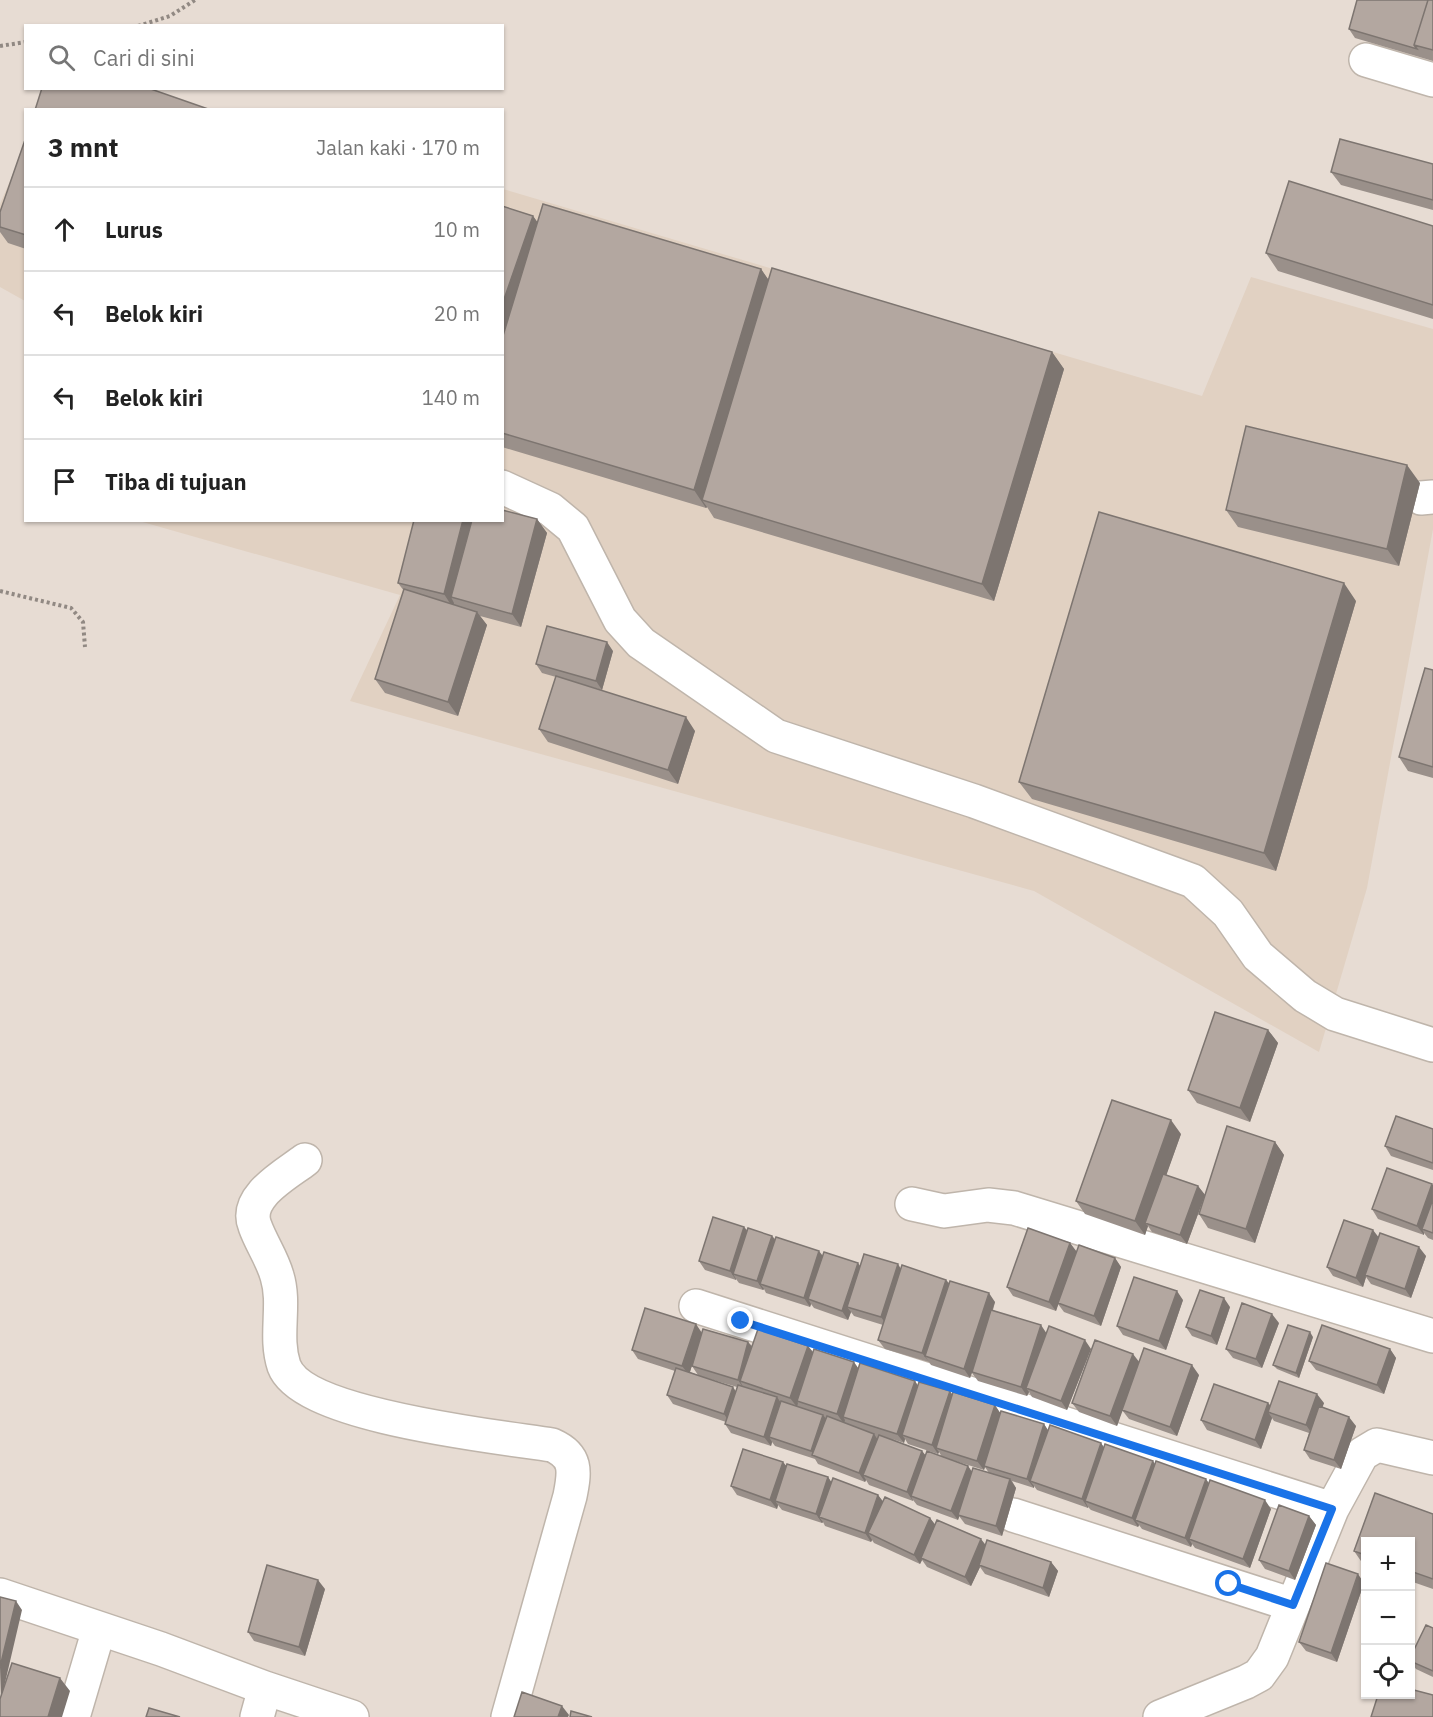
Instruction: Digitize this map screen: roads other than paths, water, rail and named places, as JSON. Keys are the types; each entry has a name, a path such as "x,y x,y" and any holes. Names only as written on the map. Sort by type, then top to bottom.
{"street":[{"path":"1366,60 1433,80"},
{"path":"504,488 550,509 573,528 620,620 641,643 776,736 974,801 1193,881 1228,913 1258,956 1305,996 1335,1014 1433,1045"},
{"path":"305,1160 260,1195 253,1209 253,1224 267,1249 278,1278 279,1338 285,1367 293,1378 325,1398 408,1424 552,1445 566,1451 572,1464 570,1496 508,1717"},
{"path":"912,1204 944,1211 988,1205 1014,1208 1433,1336"},
{"path":"696,1306 1332,1509"},
{"path":"1161,1717 1259,1675 1272,1657 1332,1509 1362,1454 1377,1445 1433,1458"},
{"path":"1013,1515 1293,1605"},
{"path":"0,1595 99,1629 261,1702 352,1717"},
{"path":"73,1717 99,1629"}]}
